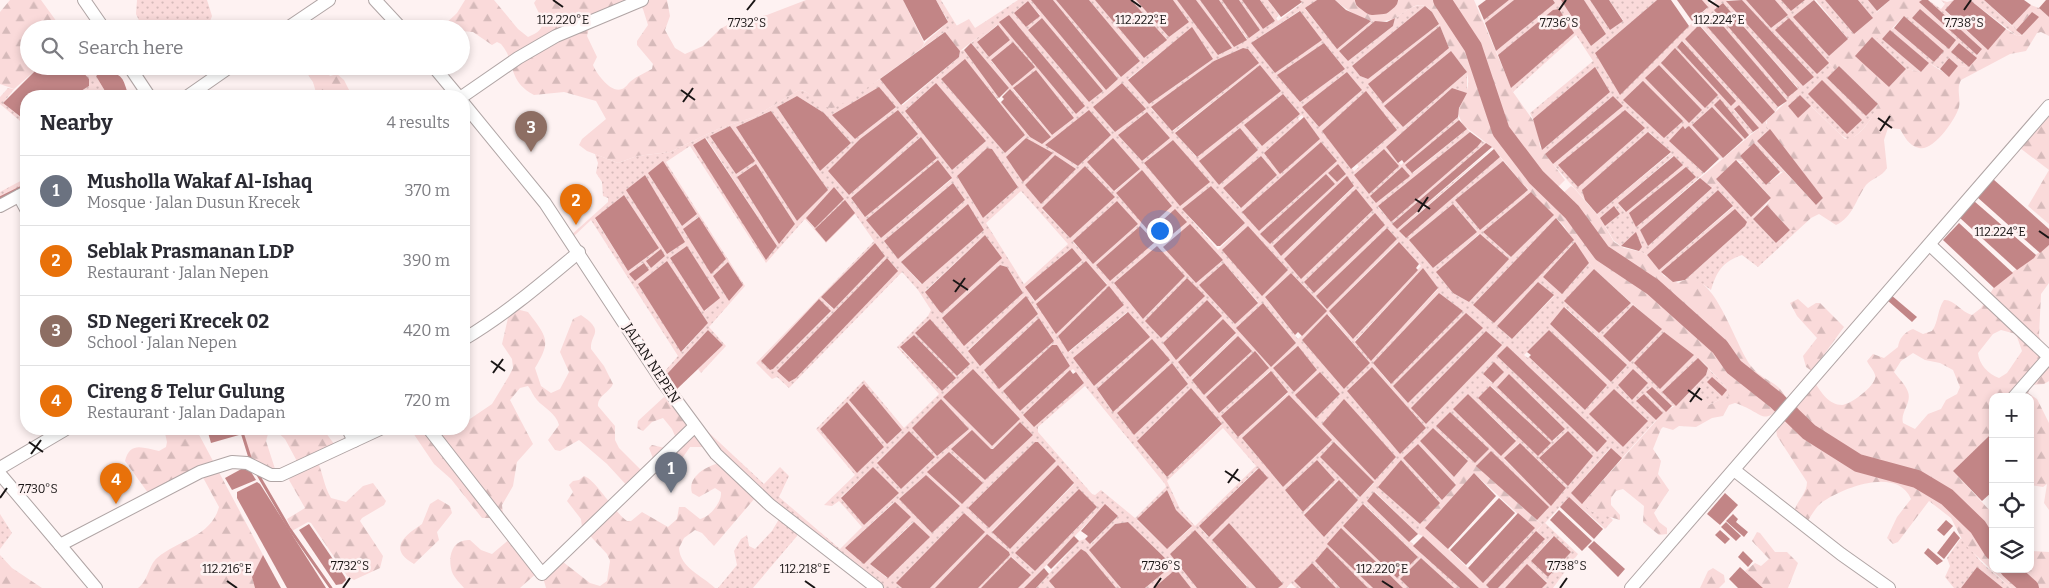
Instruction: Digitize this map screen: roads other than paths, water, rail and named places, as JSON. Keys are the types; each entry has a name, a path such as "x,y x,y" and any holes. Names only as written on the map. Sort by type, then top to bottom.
{"street":[{"path":"84,0 98,20"},
{"path":"299,20 329,0"},
{"path":"375,0 394,20"},
{"path":"470,91 518,58 556,36 642,0"},
{"path":"135,75 145,90"},
{"path":"197,90 218,75"},
{"path":"440,75 453,90"},
{"path":"1631,588 2049,106"},
{"name":"JALAN NEPEN","path":"470,111 545,203 694,427 716,454 770,505 877,588"},
{"path":"0,206 20,195"},
{"path":"1930,245 2049,357 2018,393"},
{"path":"470,334 531,293 579,252"},
{"path":"434,435 542,574 694,427"},
{"path":"0,468 56,435"},
{"path":"351,435 354,440"},
{"path":"60,544 200,472 232,462 252,465 271,475 281,475 366,435"},
{"path":"1734,470 1841,554 1889,588"},
{"path":"0,474 96,588"}],"waterway":[{"path":"1364,0 1372,6 1383,5 1389,0"},
{"path":"1442,0 1473,47 1501,131 1536,177 1572,212 1602,253 1653,287 1720,347 1734,367 1777,401 1809,432 1858,463 1917,479 1947,497 1978,527 1989,545"},
{"path":"0,198 20,188"},
{"path":"243,435 251,461"},
{"path":"257,473 289,528 331,588"},
{"path":"2013,573 2030,588"}],"place":[{"name":"SD Negeri Krecek 02","path":"531,152"},
{"name":"Seblak Prasmanan LDP","path":"576,225"},
{"name":"Musholla Wakaf Al-Ishaq","path":"671,493"},
{"name":"Cireng & Telur Gulung","path":"116,504"}]}
